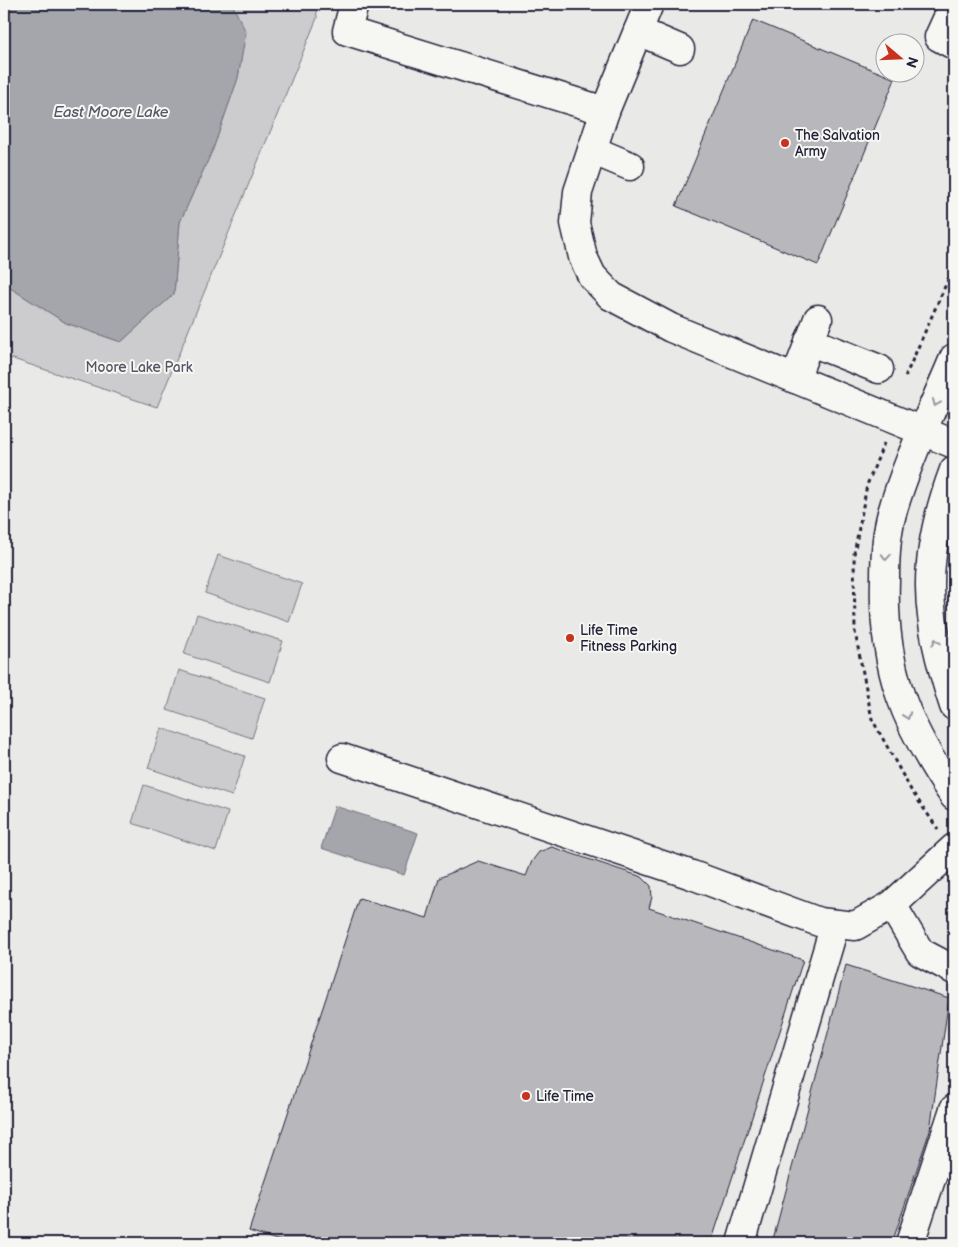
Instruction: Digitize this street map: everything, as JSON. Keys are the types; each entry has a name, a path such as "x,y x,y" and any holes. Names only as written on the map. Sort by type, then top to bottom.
{"street":[{"path":"354,4 347,31 605,111"},
{"path":"649,4 605,111 578,192 575,223 583,257 592,276 611,296 671,328 954,444"},
{"path":"954,4 939,37 954,45"},
{"path":"638,31 680,49"},
{"path":"592,150 630,166"},
{"path":"795,379 814,330 879,369"},
{"path":"954,358 892,514 886,553 884,612 888,650 899,694 911,725 926,755 954,796"},
{"path":"954,470 940,508 928,569 931,623 941,665 954,706"},
{"path":"342,758 692,875 819,922 855,926 892,905 954,848"},
{"path":"892,905 920,952 954,970"},
{"path":"742,1243 836,924"},
{"path":"910,1243 954,1109"}],"path":[{"path":"4,1239 11,1243"}],"green space":[{"name":"Moore Lake Park","path":"232,4 316,4 317,18 157,407 4,356 4,284 66,323 121,342 174,294 180,222 213,149 238,78 245,33"},
{"path":"218,555 302,584 289,622 205,593"},
{"path":"197,614 283,641 270,682 184,654"},
{"path":"179,670 265,698 252,738 167,710"},
{"path":"161,728 245,756 232,796 148,768"},
{"path":"144,785 228,812 216,851 132,823"}],"water":[{"name":"East Moore Lake","path":"4,4 232,4 246,32 238,78 213,149 180,222 174,294 121,342 66,323 4,284"},
{"path":"335,806 418,833 404,875 321,848"}],"building":[{"name":"The Salvation Army","path":"753,20 876,71 876,82 894,82 818,265 676,206"},
{"name":"Life Time","path":"552,847 642,877 651,886 652,897 649,908 803,960 711,1243 286,1243 249,1231 359,898 427,918 439,878 478,861 526,876 532,861 539,852"},
{"path":"846,965 949,998 930,1130 892,1243 772,1243"}],"place":[{"name":"The Salvation Army","path":"785,143"},
{"name":"Life Time Fitness Parking","path":"570,638"},
{"name":"Life Time","path":"526,1096"}]}
